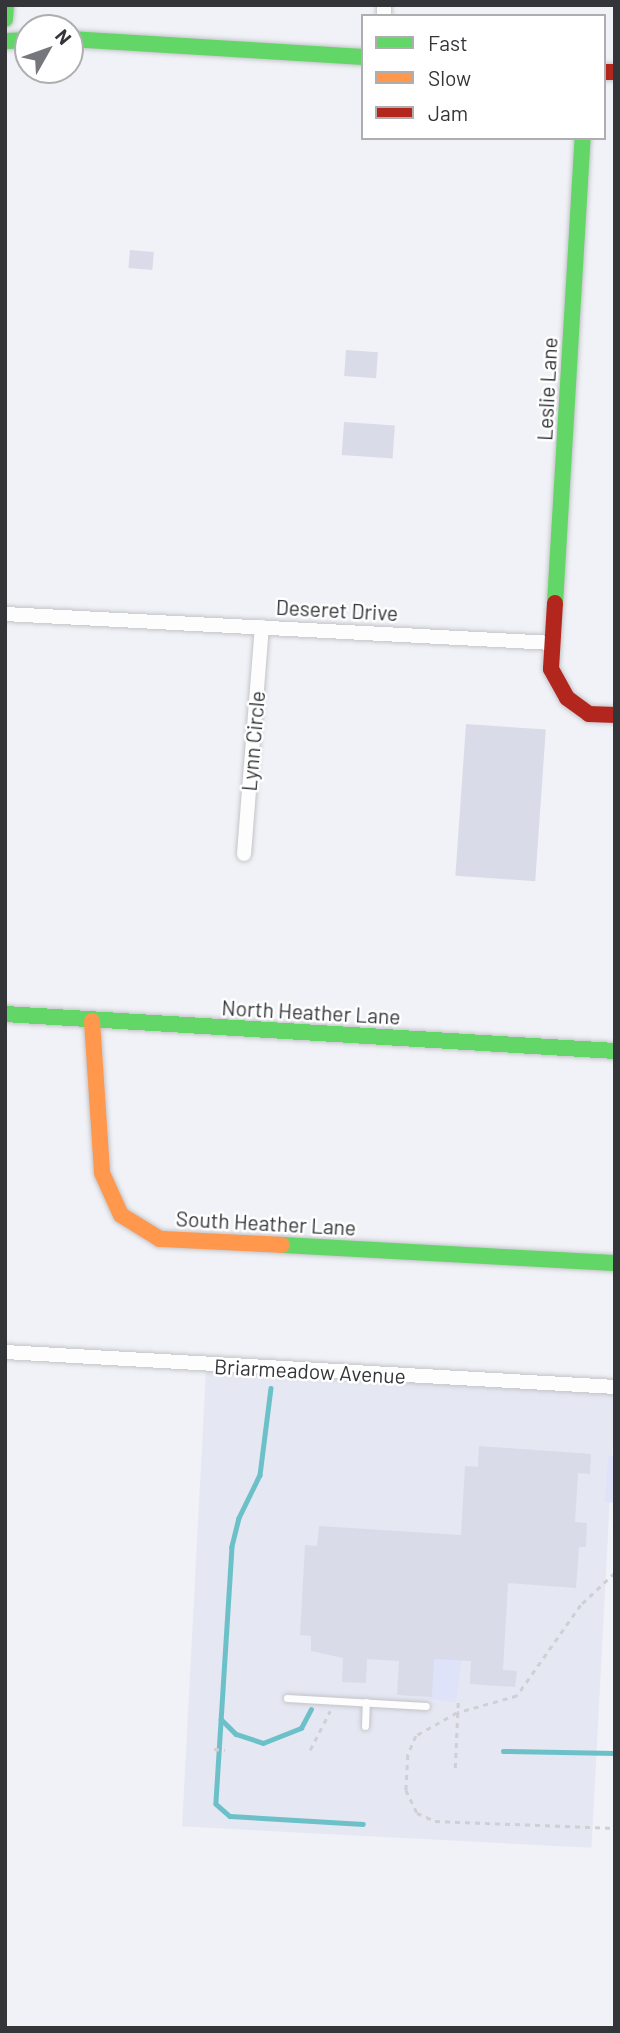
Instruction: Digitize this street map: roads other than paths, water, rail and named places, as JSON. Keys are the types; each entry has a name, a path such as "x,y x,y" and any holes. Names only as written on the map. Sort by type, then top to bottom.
{"street":[{"path":"5,19 6,5"},
{"path":"84,40 361,57"},
{"name":"Leslie Lane","path":"553,643 583,140"},
{"name":"Deseret Drive","path":"5,614 553,643"},
{"name":"Lynn Circle","path":"244,854 262,627"},
{"path":"553,643 551,669 567,698 589,715 615,715"},
{"name":"North Heather Lane","path":"5,1014 615,1051"},
{"name":"South Heather Lane","path":"92,1021 102,1173 121,1215 160,1239 615,1263"},
{"name":"Briarmeadow Avenue","path":"5,1352 615,1387"}],"lane":[{"path":"287,1698 426,1706"},
{"path":"365,1726 366,1702"}],"waterway":[{"path":"271,1388 260,1475 239,1518 232,1547 216,1804 230,1816 363,1824"},
{"path":"221,1719 236,1734 263,1743 301,1728 311,1709"},
{"path":"503,1751 615,1753"}]}
